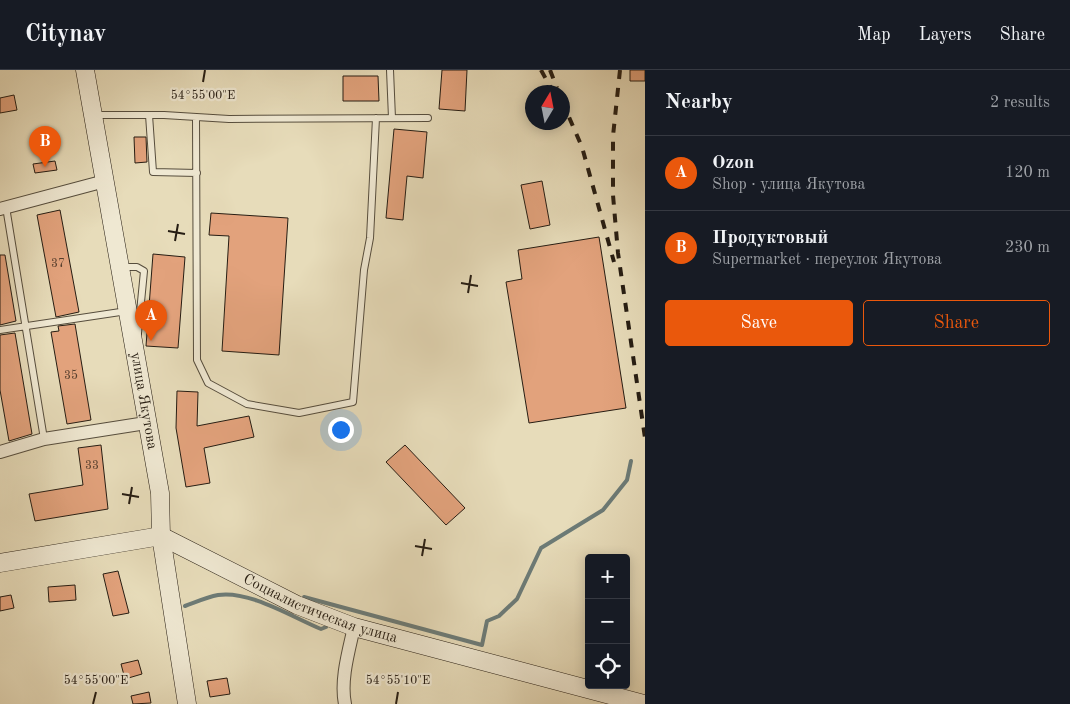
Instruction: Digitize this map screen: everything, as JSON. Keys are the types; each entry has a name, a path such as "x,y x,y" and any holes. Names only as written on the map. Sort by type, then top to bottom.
{"street":[{"name":"улица Якутова","path":"85,70 146,424 160,493 161,536 187,704"},
{"path":"3,208 105,181"},
{"path":"0,452 44,440 146,424"},
{"path":"0,563 161,536"},
{"name":"Социалистическая улица","path":"161,536 296,605 354,627 644,704"},
{"path":"346,704 344,696 348,656 354,627"}],"lane":[{"path":"390,70 392,118"},
{"path":"93,115 150,115 229,119 428,118"},
{"path":"150,115 153,172 196,172"},
{"path":"196,117 197,360 208,383 247,404 299,413 353,402 364,270 370,238 376,118"},
{"path":"3,208 24,326 30,344 44,440"},
{"path":"120,267 137,266 144,270 136,361"},
{"path":"0,330 127,310"}],"building":[{"path":"442,70 467,70 465,111 439,109"},
{"path":"630,70 645,70 645,81 630,81"},
{"path":"343,76 378,76 379,101 343,101"},
{"path":"14,95 17,110 0,113 0,98"},
{"path":"394,129 427,132 423,178 407,176 403,220 386,218"},
{"path":"134,137 146,137 147,162 135,163"},
{"path":"55,161 57,170 35,173 33,164"},
{"path":"542,181 550,225 530,229 521,185"},
{"path":"60,210 79,312 56,317 37,215"},
{"path":"211,213 288,218 279,355 222,351 229,236 209,235"},
{"path":"599,237 626,408 529,423 506,282 522,279 518,250"},
{"path":"153,254 185,257 178,348 146,346"},
{"path":"0,255 5,255 16,321 0,325"},
{"path":"75,324 91,420 67,424 51,332 59,331 58,326"},
{"path":"15,333 32,434 9,441 0,390 0,335"},
{"path":"177,391 198,392 197,426 249,416 254,437 204,448 210,483 186,487 176,428"},
{"path":"101,445 108,509 35,521 29,494 83,485 78,448"},
{"path":"405,445 465,508 446,525 386,462"},
{"path":"118,571 129,613 113,616 103,574"},
{"path":"75,585 76,600 49,602 48,587"},
{"path":"11,595 14,608 0,611 0,597"},
{"path":"138,660 142,674 125,679 121,664"},
{"path":"227,678 230,694 210,697 207,681"},
{"path":"149,692 151,703 133,704 131,696"}],"waterway":[{"path":"304,597 482,645 487,621 499,616 517,599 541,548 603,510 627,480 631,461"},
{"path":"185,606 218,595 230,595 257,600 321,629 326,627"}],"railway":[{"path":"541,70 549,85"},
{"path":"550,70 556,85"},
{"path":"620,70 613,136 613,195 618,253 645,438"},
{"path":"570,119 582,147 614,262"}],"place":[{"name":"Продуктовый","path":"45,167"},
{"name":"Ozon","path":"151,341"}]}
